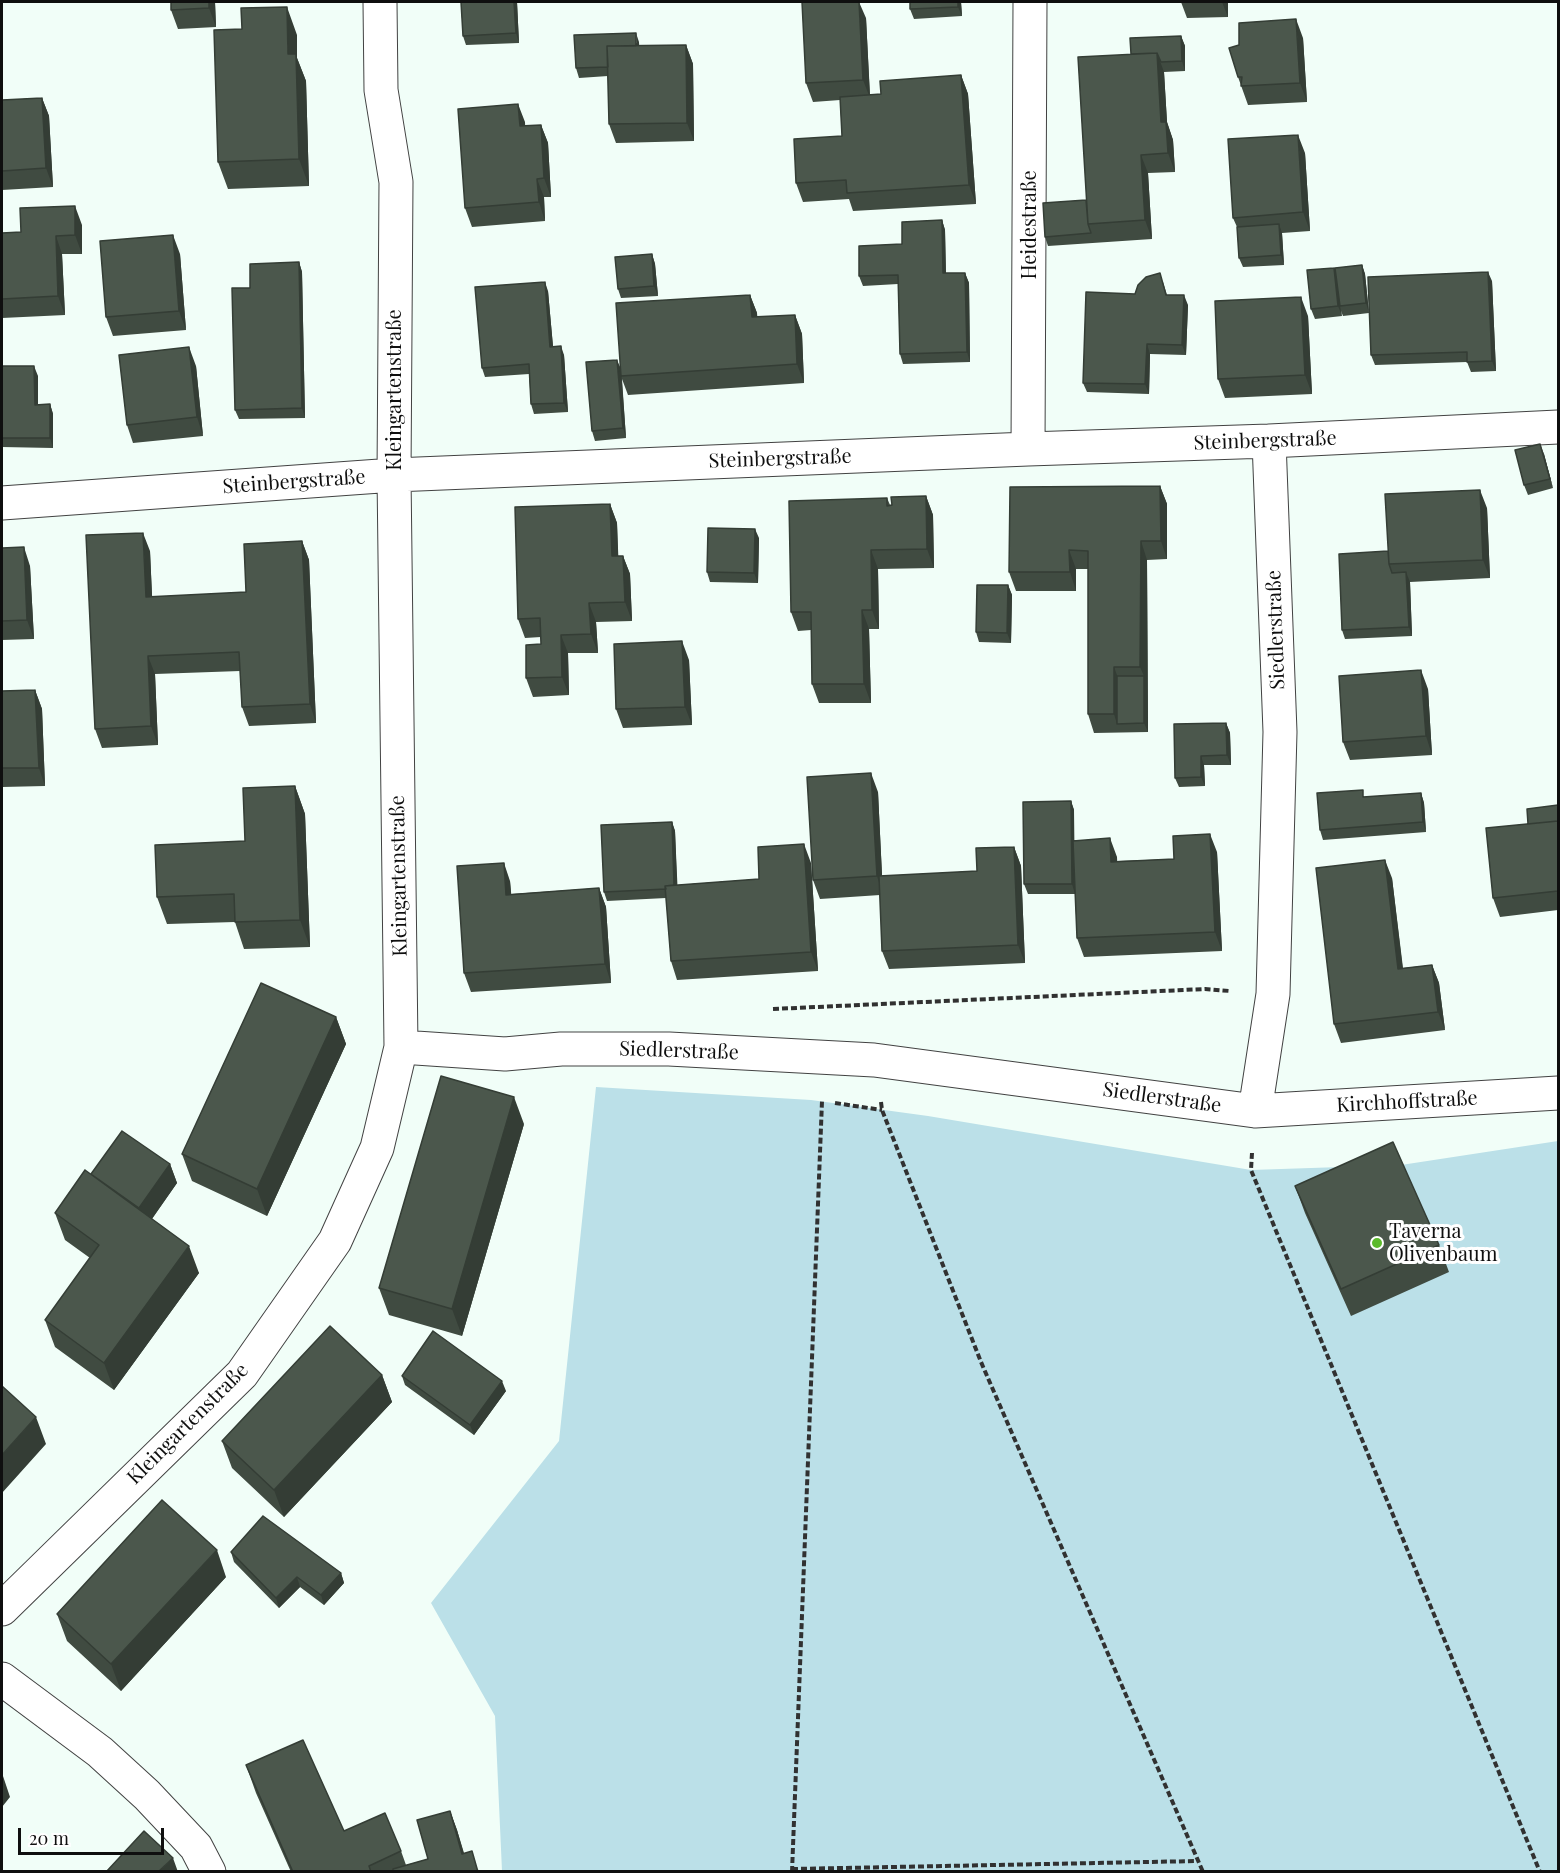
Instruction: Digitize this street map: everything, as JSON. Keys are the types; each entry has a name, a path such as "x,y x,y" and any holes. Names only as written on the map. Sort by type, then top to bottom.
{"street":[{"name":"Kleingartenstraße","path":"2,1609 242,1374 335,1240 377,1148 401,1047 394,475 396,182 381,90 380,2"},
{"name":"Heidestraße","path":"1028,449 1030,2"},
{"name":"Steinbergstraße","path":"2,503 394,475 1269,441 1558,427"},
{"name":"Siedlerstraße","path":"401,1047 505,1054 561,1049 669,1049 874,1060 1255,1111 1273,994 1280,732 1269,441"},
{"name":"Kirchhoffstraße","path":"1255,1111 1558,1093"},
{"path":"2,1679 100,1752 147,1796 196,1848 209,1872"}],"path":[{"path":"771,1010 1205,989 1273,994"},
{"path":"874,1060 882,1110 981,1362 1203,1872"},
{"path":"882,1110 821,1101 792,1870 1198,1861"},
{"path":"1255,1111 1251,1170 1540,1872"}],"shaded area":[{"path":"596,1087 811,1100 928,1116 1251,1170 1401,1165 1558,1141 1558,1871 502,1871 495,1716 431,1603 559,1441"}],"building":[{"path":"171,2 209,2 209,8 171,10"},
{"path":"461,2 514,2 516,33 463,36"},
{"path":"802,2 859,2 863,80 806,83"},
{"path":"910,2 958,2 958,7 910,9"},
{"path":"287,7 288,54 296,54 299,159 218,162 214,30 242,29 241,8"},
{"path":"1296,19 1300,83 1241,86 1242,77 1238,77 1229,48 1239,45 1239,23"},
{"path":"636,33 636,46 607,46 608,67 576,68 574,35"},
{"path":"1181,36 1182,61 1161,62 1157,53 1131,54 1130,38"},
{"path":"686,45 687,123 609,124 607,46"},
{"path":"1157,53 1161,122 1166,122 1168,153 1141,155 1145,220 1088,224 1078,57"},
{"path":"961,75 969,185 847,193 846,180 796,183 794,139 842,136 840,97 881,94 880,81"},
{"path":"42,98 46,168 2,171 2,100"},
{"path":"518,104 520,126 541,125 544,178 537,179 539,202 465,208 458,109"},
{"path":"1298,135 1303,212 1233,218 1228,139"},
{"path":"1086,200 1091,233 1045,237 1043,203"},
{"path":"75,206 75,235 56,236 58,296 2,299 2,233 21,232 20,208"},
{"path":"942,220 943,273 965,273 967,352 900,354 898,275 859,276 859,246 902,244 902,222"},
{"path":"1279,224 1281,255 1239,258 1237,227"},
{"path":"173,235 179,311 106,317 100,241"},
{"path":"652,254 654,286 618,289 615,257"},
{"path":"299,262 302,408 235,410 232,288 250,288 250,264"},
{"path":"1362,265 1366,303 1340,306 1335,268"},
{"path":"1334,268 1338,306 1311,309 1307,270"},
{"path":"1488,272 1492,361 1467,362 1467,352 1371,355 1368,277"},
{"path":"1160,273 1166,295 1184,295 1182,345 1147,344 1145,384 1083,383 1086,292 1135,294 1138,285 1146,277"},
{"path":"545,282 550,347 561,346 564,403 531,404 529,364 482,368 475,287"},
{"path":"750,295 752,317 795,315 797,364 621,376 616,303"},
{"path":"1301,297 1305,375 1218,379 1215,301"},
{"path":"189,347 197,417 127,425 119,355"},
{"path":"617,360 623,428 592,431 586,362"},
{"path":"2,366 34,366 35,405 50,404 50,438 2,438"},
{"path":"1540,444 1550,479 1524,485 1515,450"},
{"path":"1160,486 1161,541 1141,541 1140,667 1114,667 1114,714 1088,714 1088,551 1069,550 1070,572 1009,572 1010,487"},
{"path":"1480,490 1483,560 1389,564 1385,494"},
{"path":"926,496 927,549 871,550 872,610 862,610 864,684 812,684 811,612 791,612 789,501 887,498 887,506 892,505 891,497"},
{"path":"610,504 612,556 623,556 625,602 589,603 591,634 561,635 562,677 526,678 526,645 541,644 540,618 518,619 515,507"},
{"path":"708,528 755,529 754,573 707,572"},
{"path":"143,533 146,597 246,592 244,544 302,541 310,704 242,707 239,652 148,656 151,726 95,729 86,535"},
{"path":"24,547 27,620 2,621 2,548"},
{"path":"1388,551 1392,573 1406,572 1409,627 1342,630 1339,554"},
{"path":"977,585 1008,585 1007,633 976,632"},
{"path":"682,641 685,707 616,709 614,644"},
{"path":"1421,670 1426,736 1343,742 1339,676"},
{"path":"1117,676 1144,676 1144,723 1117,724"},
{"path":"35,690 39,768 2,768 2,691"},
{"path":"1226,723 1227,755 1201,756 1201,777 1175,778 1174,724"},
{"path":"871,773 877,876 813,880 807,777"},
{"path":"295,786 300,920 235,922 234,894 157,897 155,845 245,841 243,788"},
{"path":"1363,790 1363,797 1421,793 1423,822 1320,830 1317,793"},
{"path":"1071,801 1072,884 1024,884 1023,802"},
{"path":"1558,805 1558,821 1528,824 1527,809"},
{"path":"1558,821 1558,891 1493,898 1486,828"},
{"path":"672,822 674,885 665,886 666,889 604,892 601,825"},
{"path":"1210,834 1215,932 1077,938 1073,841 1110,838 1111,862 1174,859 1173,836"},
{"path":"804,844 811,952 671,961 665,886 759,879 758,847"},
{"path":"1014,847 1018,945 882,951 879,876 977,871 976,848"},
{"path":"1385,860 1398,969 1432,965 1438,1012 1334,1024 1316,868"},
{"path":"504,863 506,895 599,888 605,964 464,973 457,866"},
{"path":"261,983 336,1017 257,1189 182,1154"},
{"path":"441,1076 514,1097 452,1309 379,1288"},
{"path":"122,1131 170,1164 139,1208 91,1174"},
{"name":"Taverna Olivenbaum","path":"1393,1142 1439,1245 1341,1289 1295,1186"},
{"path":"85,1170 189,1246 104,1363 45,1320 99,1245 55,1213"},
{"path":"330,1326 382,1375 274,1490 222,1441"},
{"path":"433,1331 502,1381 470,1425 402,1376"},
{"path":"2,1386 36,1417 2,1455"},
{"path":"162,1500 217,1550 111,1664 57,1614"},
{"path":"263,1516 341,1573 321,1595 297,1577 276,1598 231,1552"},
{"path":"303,1740 344,1831 385,1813 401,1851 369,1866 371,1872 293,1872 246,1765"},
{"path":"450,1811 462,1854 472,1851 478,1872 393,1872 393,1869 428,1859 417,1820"},
{"path":"144,1831 173,1858 158,1872 106,1872"}],"place":[{"name":"Taverna Olivenbaum","path":"1377,1243"}]}
